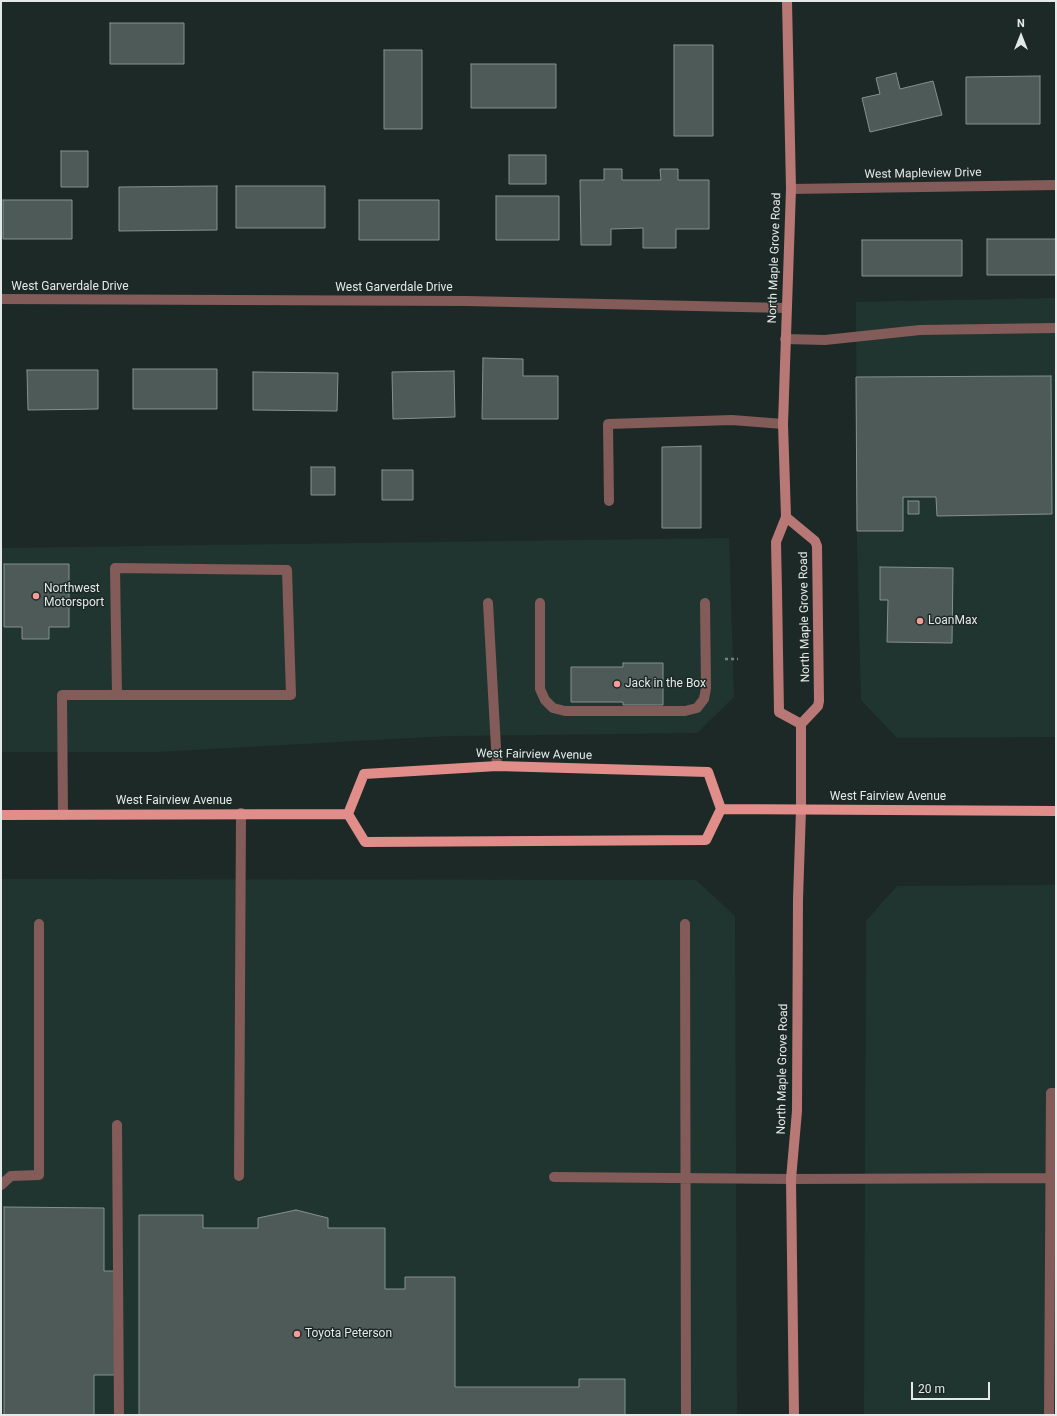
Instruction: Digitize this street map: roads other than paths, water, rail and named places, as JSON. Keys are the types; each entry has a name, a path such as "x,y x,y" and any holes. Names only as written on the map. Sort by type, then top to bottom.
{"main road":[{"name":"North Maple Grove Road","path":"787,1 791,189 783,424 786,517 776,542 779,712 801,724"},
{"name":"North Maple Grove Road","path":"786,517 815,541 817,546 819,701 818,706 801,724 797,1111 791,1179 794,1415"},
{"name":"West Fairview Avenue","path":"1,814 348,814 364,774 497,766 708,772 721,809 1056,811"},
{"path":"348,814 365,842 706,840 721,809"}],"street":[{"name":"West Mapleview Drive","path":"791,189 1056,185"},
{"name":"West Garverdale Drive","path":"1,299 459,301 786,308"},
{"path":"785,339 824,340 920,330 1056,328"},
{"path":"609,501 608,424 732,420 783,424"},
{"path":"63,814 62,695 117,695 291,695 287,570 115,568 117,695"},
{"path":"488,603 497,766"},
{"path":"540,603 540,690 545,700 553,708 565,710 685,710 697,708 704,699 706,688 705,603"},
{"path":"240,1176 241,813"},
{"path":"1,1185 10,1176 39,1175 39,924"},
{"path":"685,924 687,1178 686,1415"},
{"path":"1049,1415 1051,1093 1056,1093"},
{"path":"117,1125 119,1415"},
{"path":"554,1177 791,1179 1051,1178"}],"place":[{"name":"Northwest Motorsport","path":"36,596"},
{"name":"LoanMax","path":"920,621"},
{"name":"Jack in the Box","path":"617,684"},
{"name":"Toyota Peterson","path":"297,1334"}]}
